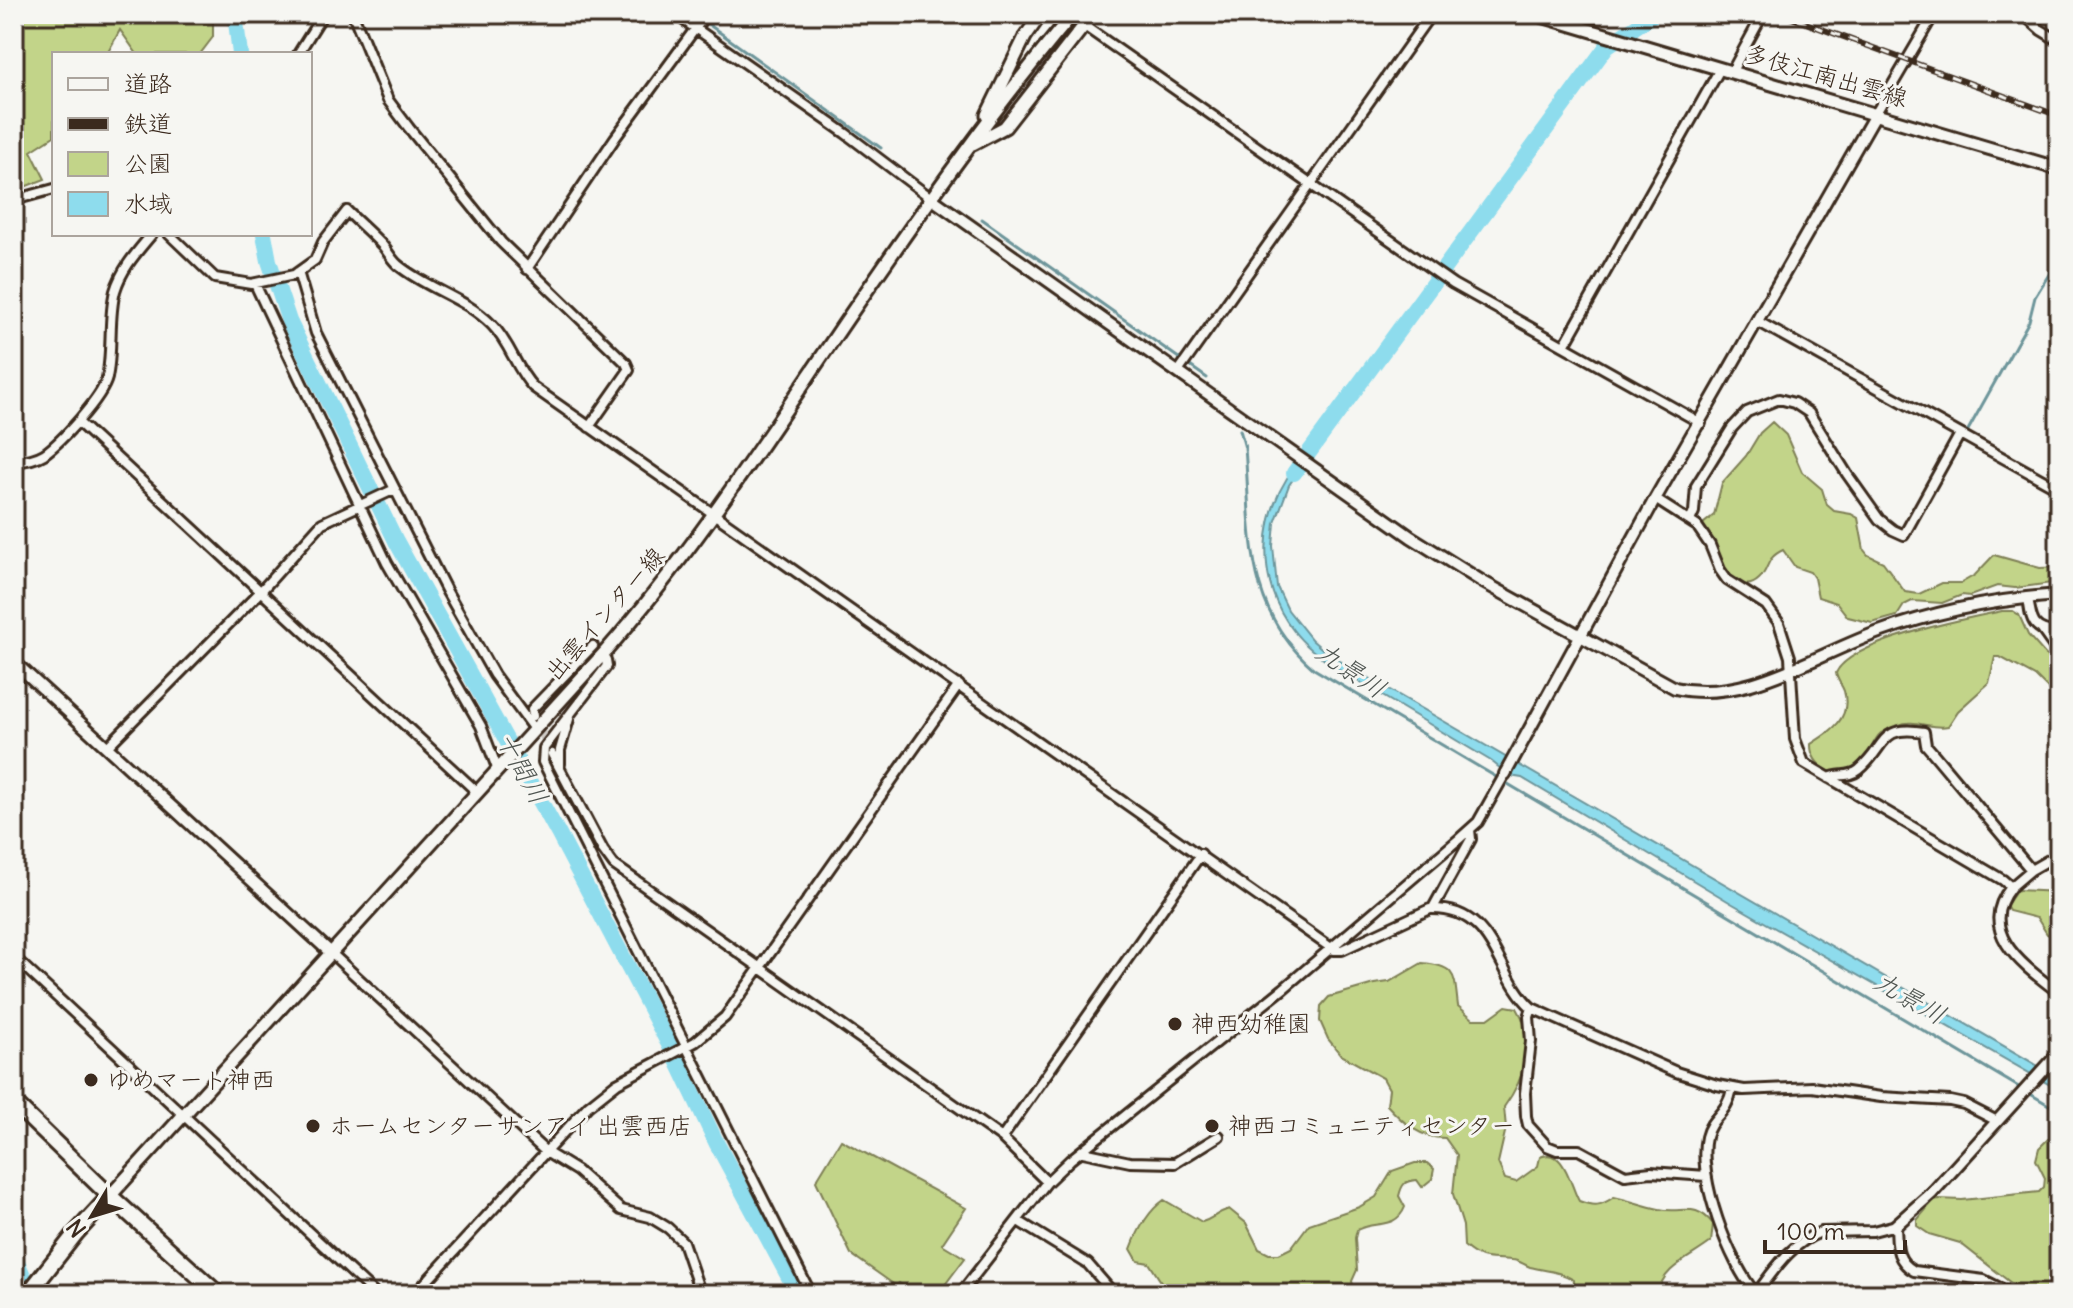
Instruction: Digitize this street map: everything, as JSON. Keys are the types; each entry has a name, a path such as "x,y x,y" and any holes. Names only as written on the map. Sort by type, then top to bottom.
{"highway":[{"path":"14,1103 218,1294"},
{"path":"31,1289 110,1196"}],"main road":[{"path":"978,134 1025,37 1041,14"},
{"name":"出雲インター線","path":"110,1196 499,766 531,726 639,613 715,515 931,198 1073,14"},
{"path":"970,146 1005,127 1093,14"},
{"name":"多伎江南出雲線","path":"1535,14 2059,169"}],"street":[{"path":"299,52 323,14"},
{"path":"353,14 388,100 501,242 626,363 629,370 589,427"},
{"path":"675,14 1445,559 1665,684 1699,692 1738,689 1908,622 1957,609 2059,595"},
{"path":"527,269 615,138 706,14"},
{"path":"1178,372 1431,14"},
{"path":"1564,346 1726,70 1763,14"},
{"path":"960,1294 1047,1182 1070,1160 1331,947 1478,822 1655,499 1934,14"},
{"path":"2023,14 2059,41"},
{"path":"1083,25 1447,280 1701,423"},
{"path":"14,200 52,190"},
{"path":"171,236 215,278 258,283 296,273 315,260 323,242 347,211 395,263 433,289 459,300 492,325 504,340 521,374 533,387 1331,947 1342,950 1433,908 1471,839 1470,830"},
{"path":"14,462 42,455 78,422 106,383 111,359 112,308 119,279 129,261 150,236"},
{"path":"296,273 316,333 392,491 494,675 531,726"},
{"path":"258,283 387,563 481,726 499,766"},
{"path":"1757,321 2059,489"},
{"path":"1690,521 1694,512 1696,486 1719,447 1747,412 1775,400 1794,403 1809,413 1838,462 1879,519 1904,535 1960,434"},
{"path":"78,422 476,791"},
{"path":"108,746 261,591 322,523 392,491"},
{"path":"1655,499 1690,521 1704,534 1727,580 1766,605 1779,623 1791,668 1797,750 1808,766 2011,887"},
{"path":"2028,597 2032,619 2059,654"},
{"path":"2042,630 2059,632"},
{"path":"531,726 532,709 593,646"},
{"path":"606,660 607,666 544,748 543,762 811,1294"},
{"path":"14,662 546,1152 577,1171 621,1210 650,1217 668,1228 683,1242 698,1286 706,1294"},
{"path":"415,1294 588,1106 617,1083 686,1047 725,1017 959,685"},
{"path":"560,769 560,750 572,711"},
{"path":"1829,778 1856,773 1883,738 1892,732 1905,729 1924,732 1926,745 2031,870"},
{"path":"552,754 614,865 1002,1138 1047,1182"},
{"path":"1002,1138 1201,854"},
{"path":"2059,854 2031,870 2011,887 2000,911 2000,928 2005,941 2020,962 2059,993"},
{"path":"1433,908 1465,917 1481,926 1515,987 1532,1008 1676,1072 1732,1089 1812,1087 1881,1097 1950,1101 1997,1121"},
{"path":"14,957 375,1294"},
{"path":"1532,1008 1529,1017 1531,1041 1525,1093 1526,1116 1528,1125 1547,1146 1557,1150 1579,1150 1625,1175 1645,1172 1706,1176"},
{"path":"1732,1089 1727,1107 1708,1132 1706,1176 1726,1242 1742,1275 1756,1294 1795,1246 1811,1236 1821,1232 1873,1231 1896,1225 1932,1193 2059,1053"},
{"path":"1083,1152 1130,1162 1175,1163 1219,1136"},
{"path":"1018,1221 1088,1264 1114,1294"},
{"path":"1896,1225 1897,1253 1907,1267 1914,1271 1984,1280 2012,1294"},
{"path":"14,1287 17,1294"}],"green space":[{"path":"14,14 213,14 213,37 202,52 136,52 120,30 108,52 52,52 52,137 31,151 45,179 14,191"},
{"path":"1772,422 1786,435 1802,472 1822,489 1827,505 1834,511 1858,518 1864,550 1883,562 1905,592 1919,594 1942,583 1961,583 1975,575 1994,555 2040,568 2059,567 2059,582 2015,588 1997,586 1942,603 1912,601 1904,605 1897,616 1872,623 1848,617 1837,603 1818,597 1810,572 1795,567 1783,550 1770,560 1759,579 1750,584 1740,583 1731,577 1716,556 1703,524 1714,515 1722,483"},
{"path":"2002,611 2013,611 2019,615 2028,635 2059,670 2059,700 2035,676 1995,657 1989,683 1958,711 1948,726 1905,723 1887,730 1881,733 1860,765 1848,772 1833,772 1815,759 1811,744 1838,724 1845,709 1844,691 1836,673 1845,661 1885,641"},
{"path":"2017,890 2059,892 2059,940 2047,934 2037,918 2009,911 2006,906"},
{"path":"1422,963 1434,964 1452,974 1458,1006 1473,1019 1488,1019 1506,1006 1517,1008 1523,1020 1526,1059 1518,1084 1504,1107 1506,1128 1498,1163 1505,1179 1516,1182 1538,1166 1540,1157 1548,1155 1555,1157 1566,1169 1579,1201 1597,1205 1614,1197 1659,1209 1694,1210 1713,1224 1711,1242 1671,1270 1658,1294 1565,1294 1574,1287 1574,1280 1569,1277 1515,1260 1482,1257 1464,1246 1463,1226 1453,1194 1457,1155 1445,1138 1420,1133 1400,1118 1387,1105 1389,1089 1383,1078 1341,1055 1328,1039 1320,1021 1321,1006 1329,997 1389,982"},
{"path":"2048,1139 2055,1139 2059,1144 2059,1294 2025,1294 1960,1243 1929,1234 1917,1226 1917,1220 1934,1200 2039,1192 2044,1187 2045,1178 2036,1160 2039,1148"},
{"path":"841,1140 966,1208 942,1244 965,1258 938,1294 915,1294 899,1283 896,1286 851,1254 816,1181"},
{"path":"1415,1163 1427,1163 1434,1169 1432,1179 1422,1187 1417,1180 1404,1184 1399,1196 1405,1207 1396,1219 1357,1230 1357,1270 1352,1281 1358,1294 1169,1294 1149,1263 1138,1261 1131,1249 1144,1222 1164,1200 1202,1222 1229,1209 1246,1223 1259,1249 1269,1254 1279,1254 1291,1248 1309,1224 1359,1207 1376,1197 1392,1171"}],"water":[{"path":"1296,465 1301,468 1289,485 1275,523 1273,546 1277,587 1288,610 1312,640 1328,654 2059,1078 2059,1090 1731,903 1522,778 1510,776 1491,761 1317,654 1297,635 1281,611 1267,569 1269,525 1284,484"}],"waterway":[{"name":"十間川","path":"235,14 240,52"},
{"path":"694,14 881,148"},
{"name":"九景川","path":"1294,473 1607,46 1654,14"},
{"path":"982,219 1207,378"},
{"name":"十間川","path":"264,236 269,261 289,321 396,541 558,833 675,1056 717,1144 798,1294"},
{"path":"1962,441 2029,321 2035,297 2059,258"},
{"path":"1240,430 1245,448 1251,539 1263,595 1274,621 1314,669 2059,1111"},
{"path":"14,1255 31,1294"}],"tunnel":[{"path":"536,722 552,754"}],"railway":[{"path":"1781,14 2059,116"}],"place":[{"name":"神西幼稚園","path":"1175,1024"},
{"name":"ゆめマート神西","path":"91,1080"},
{"name":"ホームセンターサンアイ 出雲西店","path":"313,1126"},
{"name":"神西コミュニティセンター","path":"1212,1126"}]}
